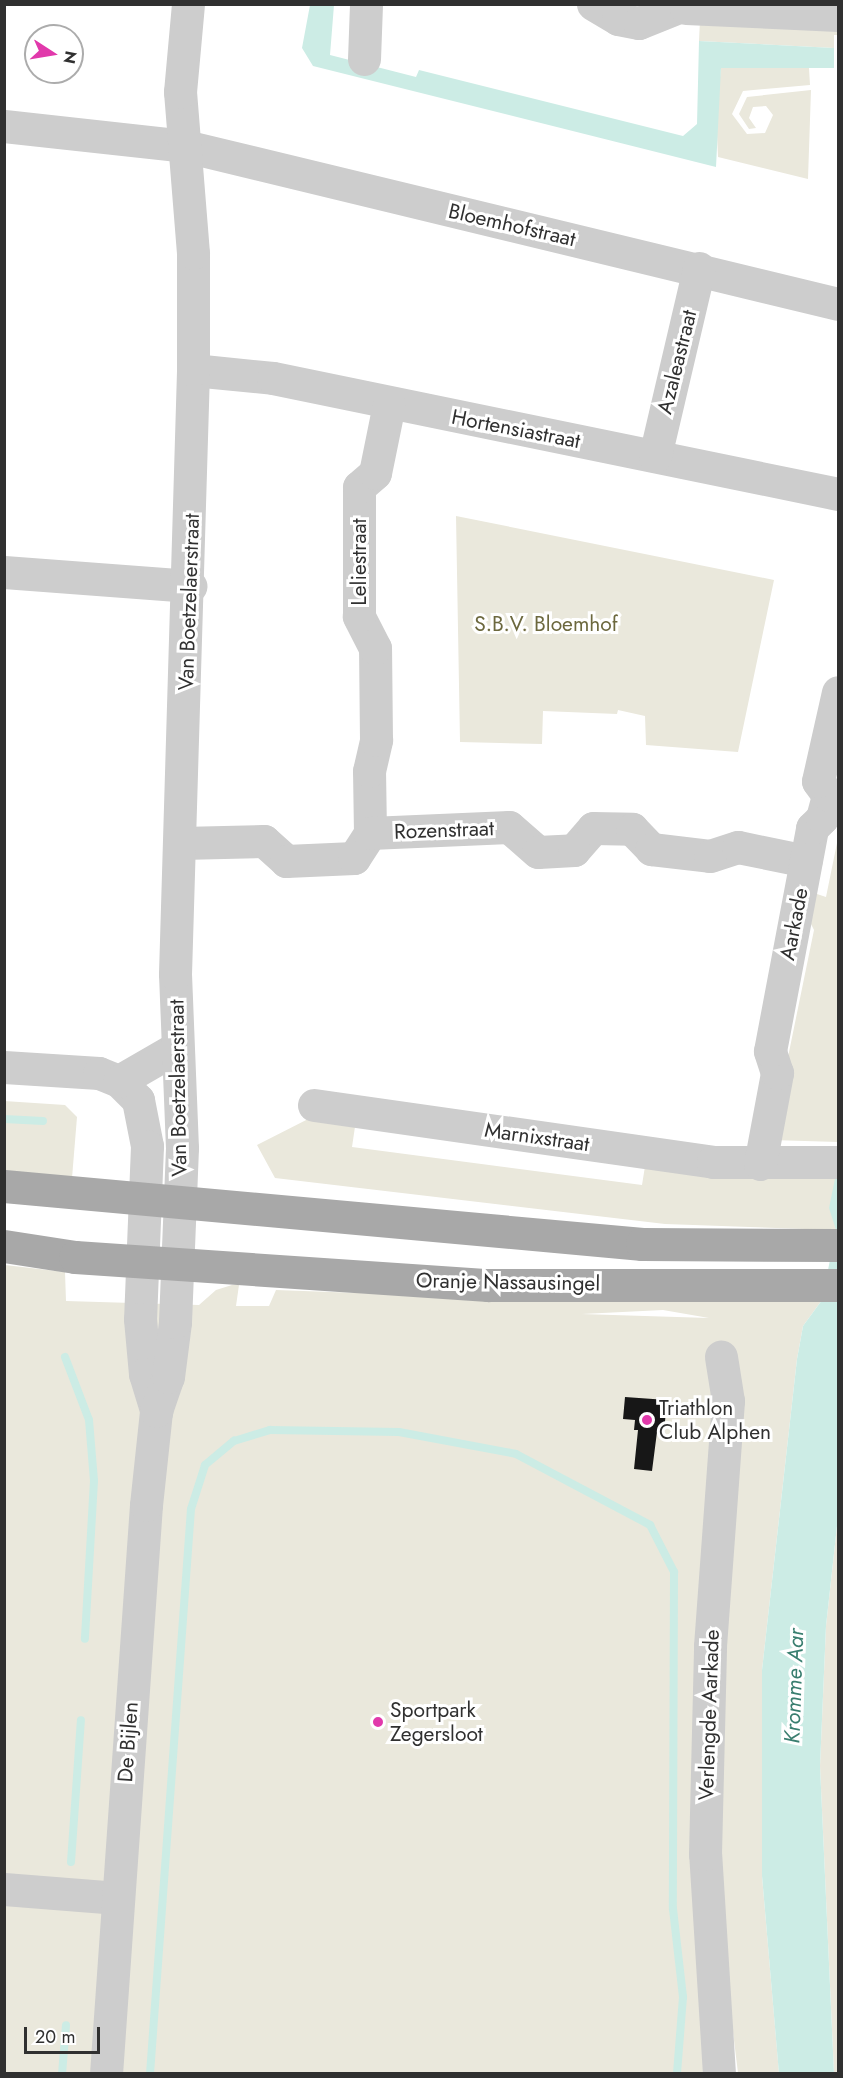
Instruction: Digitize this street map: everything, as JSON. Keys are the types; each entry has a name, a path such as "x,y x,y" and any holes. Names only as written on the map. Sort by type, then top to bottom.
{"main road":[{"name":"Oranje Nassausingel","path":"4,1186 145,1196 642,1244 831,1245"},
{"name":"Oranje Nassausingel","path":"4,1246 178,1264 488,1285 828,1285"}],"street":[{"name":"Van Boetzelaerstraat","path":"180,1200 176,1048 190,586 193,370 193,253 180,92 188,4"},
{"path":"364,59 366,4"},
{"path":"593,4 618,19 639,23 686,6 838,15"},
{"name":"Bloemhofstraat","path":"4,126 185,146 354,190 699,268 838,304"},
{"name":"Azaleastraat","path":"655,456 699,268"},
{"name":"Hortensiastraat","path":"193,370 273,378 389,404 838,494"},
{"name":"Leliestraat","path":"370,833 369,771 376,740 375,648 359,616 359,487 375,473 389,404"},
{"path":"4,572 190,586"},
{"name":"Aarkade","path":"760,1164 777,1072 770,1051 813,828 822,818 828,795 818,781 838,692"},
{"name":"Rozenstraat","path":"181,843 264,841 286,861 320,860 354,858 370,833 508,827 538,852 574,850 592,828 632,829 651,849 710,856 738,847 806,861"},
{"path":"119,1081 176,1048"},
{"path":"4,1067 99,1073 119,1081 138,1100 146,1126 141,1261"},
{"name":"Marnixstraat","path":"314,1105 714,1162 760,1164 834,1162"},
{"path":"178,1264 180,1200"},
{"name":"De Bijlen","path":"141,1261 140,1319 145,1374 156,1411"},
{"name":"De Bijlen","path":"106,2073 156,1411 172,1348 178,1264"},
{"name":"Verlengde Aarkade","path":"719,2073 705,1854 710,1646 728,1401 721,1357"},
{"path":"4,1889 118,1898"}],"green space":[{"path":"700,20 838,25 838,35 834,35 834,48 699,41"},
{"path":"721,68 809,68 810,85 743,91 732,114 747,134 765,133 773,115 766,106 753,107 749,118 756,128 749,129 739,114 747,97 811,90 808,179 718,157 716,113"},
{"name":"S.B.V. Bloemhof","path":"456,516 774,580 738,752 646,745 645,716 618,710 617,714 543,711 542,744 460,742"},
{"path":"838,838 838,1142 771,1140 814,930 805,912 811,892 826,897"},
{"path":"4,1101 65,1105 77,1117 72,1178 5,1173"},
{"path":"316,1115 356,1120 352,1147 642,1185 646,1160 836,1173 836,1230 665,1224 275,1178 257,1145"},
{"name":"Sportpark Zegersloot","path":"5,1265 65,1272 66,1301 199,1305 216,1290 232,1285 239,1285 236,1306 269,1306 276,1290 576,1301 822,1300 803,1326 797,1359 762,1670 762,1876 779,2073 738,2073 733,2032 730,2073 5,2074","holes":["663,1310 709,1318 581,1314"]},
{"path":"838,1517 838,2073 834,2073 820,1766 826,1626"}],"water":[{"path":"310,5 334,5 330,55 416,77 419,70 683,136 697,124 699,41 834,48 834,68 721,68 716,167 313,66 302,48"},
{"name":"Kromme Aar","path":"838,1164 838,1517 826,1626 820,1766 834,2073 779,2074 762,1876 762,1670 797,1359 803,1326 822,1300 836,1230 829,1208"}],"building":[{"name":"Triathlon Club Alphen","path":"625,1397 667,1400 664,1432 657,1432 652,1471 634,1469 638,1430 634,1430 635,1420 623,1419"}],"waterway":[{"path":"4,1119 43,1121"},
{"path":"65,1357 89,1420 94,1481 85,1639"},
{"path":"150,2074 191,1509 205,1465 234,1441 270,1430 399,1432 516,1454 650,1525 674,1572 673,1909 683,1997 677,2074"},
{"path":"71,1862 81,1720"},
{"path":"62,2074 66,2025"}],"place":[{"name":"Triathlon Club Alphen","path":"647,1420"},
{"name":"Sportpark Zegersloot","path":"378,1722"}]}
